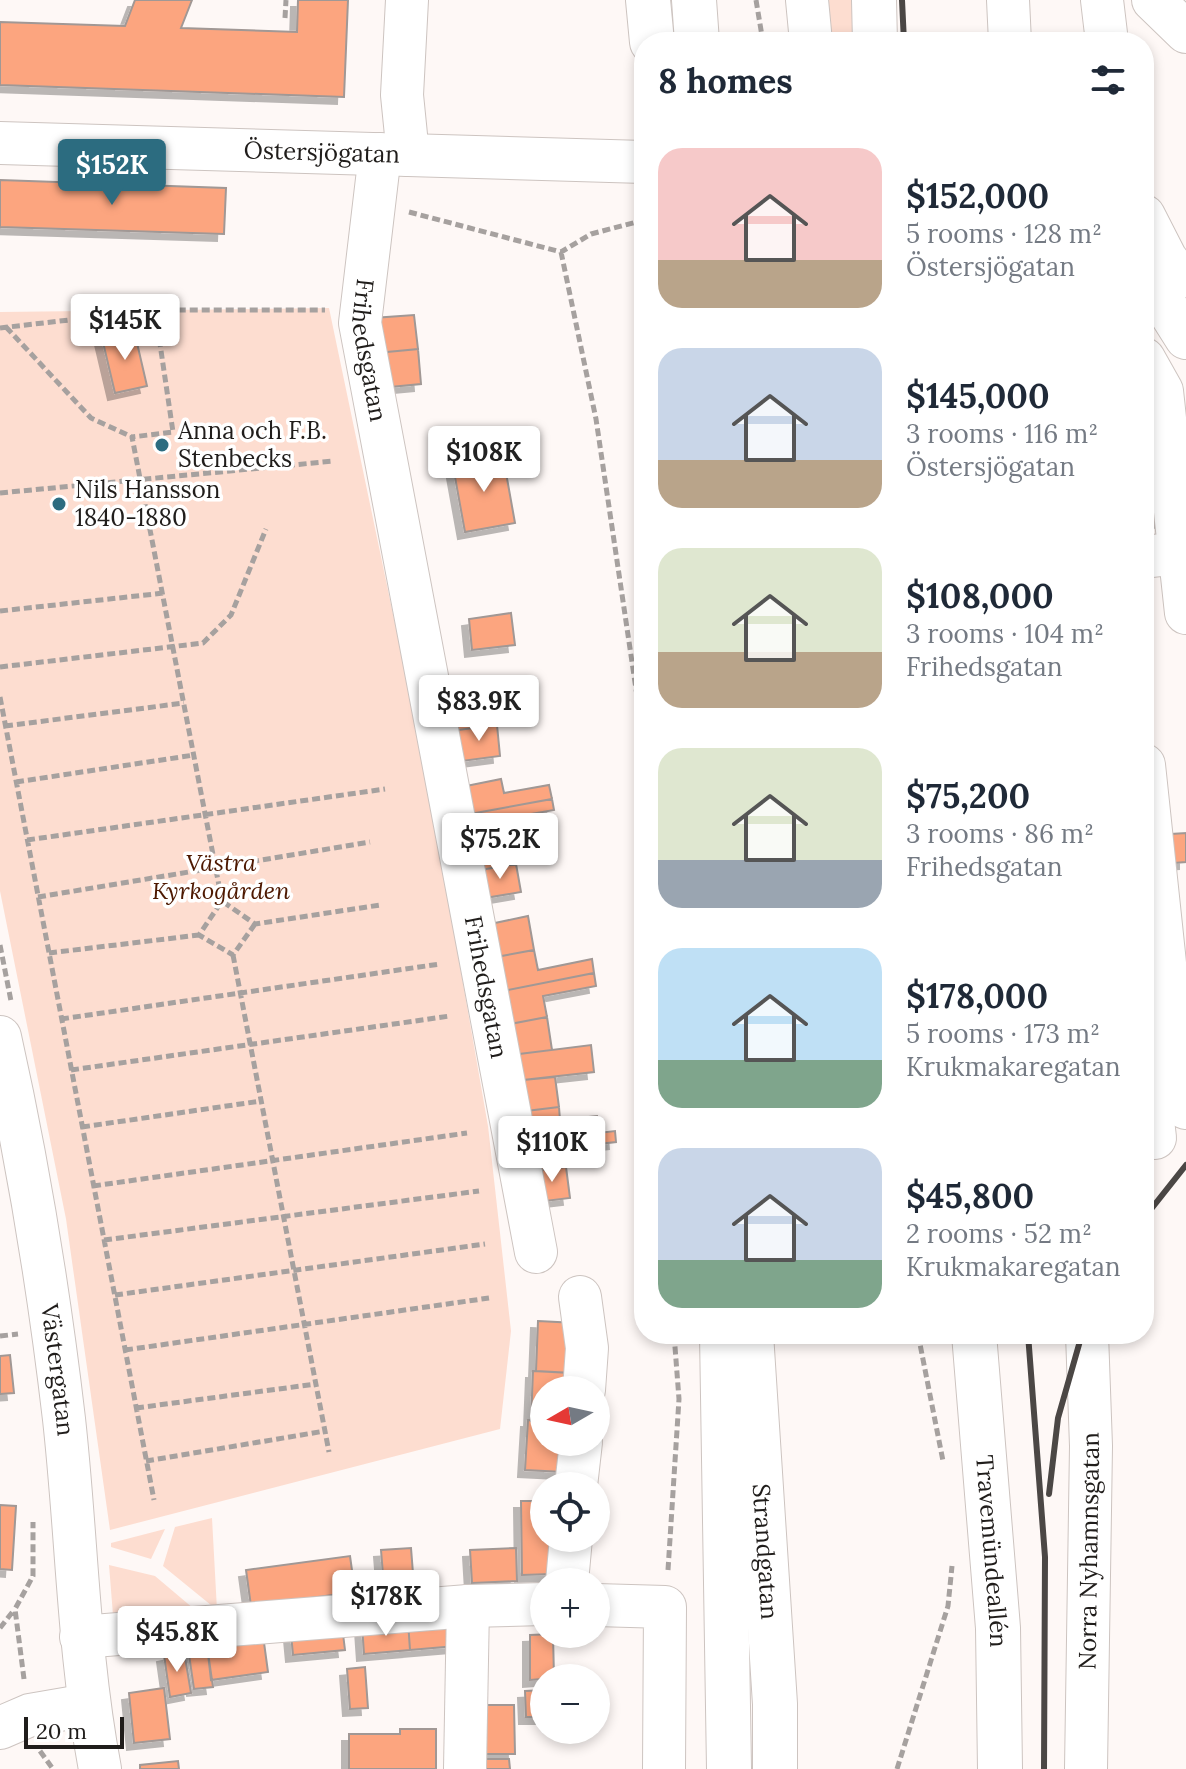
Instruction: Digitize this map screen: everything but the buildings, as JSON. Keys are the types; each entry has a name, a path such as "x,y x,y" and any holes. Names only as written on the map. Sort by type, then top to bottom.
{"main road":[{"path":"648,0 651,32"},
{"path":"694,0 696,32"},
{"path":"874,0 875,32"},
{"name":"Strandgatan","path":"722,1344 729,1769"},
{"name":"Strandgatan","path":"752,1344 774,1689 775,1769"},
{"name":"Travemündeallén","path":"975,1344 998,1628 1000,1769"}],"street":[{"path":"394,154 402,95 407,0"},
{"path":"807,0 810,32"},
{"path":"1008,0 1010,32"},
{"path":"1102,0 1106,32"},
{"path":"1153,0 1186,32"},
{"name":"Östersjögatan","path":"0,143 634,162"},
{"name":"Frihedsgatan","path":"394,154 374,203 360,323 536,1252"},
{"path":"1154,236 1166,259 1186,284"},
{"path":"1154,287 1185,338"},
{"path":"1157,373 1186,449"},
{"path":"1157,373 1170,554 1186,610"},
{"path":"1154,902 1170,1120"},
{"path":"1154,994 1170,1120"},
{"name":"Västergatan","path":"0,1037 18,1118 64,1419 81,1637 88,1705 100,1769"},
{"path":"1154,1070 1170,1120"},
{"path":"580,1297 587,1348 585,1376"},
{"name":"Norra Nyhamnsgatan","path":"1086,1769 1091,1446 1087,1344"},
{"path":"81,1637 468,1606 530,1604"},
{"path":"610,1605 665,1607 664,1769"},
{"path":"465,1769 468,1606"},
{"path":"15,1722 88,1705"}],"path":[{"path":"285,18 286,0"},
{"path":"756,0 761,32"},
{"path":"374,203 561,252 591,234 634,223"},
{"path":"561,252 596,419 634,676"},
{"path":"3,328 155,310 362,310"},
{"path":"3,328 91,418 132,437 173,432 155,310"},
{"path":"132,437 222,901 199,935"},
{"path":"0,493 334,461"},
{"path":"0,667 203,643 231,615 266,529"},
{"path":"0,611 164,593"},
{"path":"0,697 154,1500"},
{"path":"5,726 184,703"},
{"path":"16,782 194,755"},
{"path":"27,840 385,789"},
{"path":"38,897 370,842"},
{"path":"222,901 255,924 380,905"},
{"path":"255,924 233,955 329,1452"},
{"path":"49,953 199,935 233,955"},
{"path":"61,1019 440,964"},
{"path":"71,1070 450,1016"},
{"path":"82,1127 261,1101"},
{"path":"93,1186 467,1133"},
{"path":"104,1240 479,1191"},
{"path":"115,1295 485,1244"},
{"path":"125,1350 489,1298"},
{"path":"665,1607 679,1399 675,1344"},
{"path":"920,1344 943,1463"},
{"path":"136,1408 316,1384"},
{"path":"146,1461 325,1431"},
{"path":"0,1628 15,1609 33,1576 32,1519"},
{"path":"897,1769 948,1606 952,1563"},
{"path":"15,1609 15,1722 53,1769"}],"green space":[{"path":"823,0 856,0 856,32 826,32"},
{"name":"Västra Kyrkogården","path":"329,308 426,772 488,1126 511,1331 500,1429 110,1530 66,1219 0,891 0,312"},
{"path":"212,1518 217,1610 163,1566 175,1527"},
{"path":"165,1529 151,1559 111,1547 111,1543"},
{"path":"109,1565 155,1576 200,1614 113,1615"}],"railway":[{"path":"902,0 904,32"},
{"path":"1154,1205 1186,1165"},
{"path":"1029,1344 1045,1557 1044,1769"},
{"path":"1049,1494 1058,1418 1079,1344"}],"place":[{"name":"Anna och F.B. Stenbecks","path":"162,445"},
{"name":"Nils Hansson 1840-1880","path":"59,504"}]}
